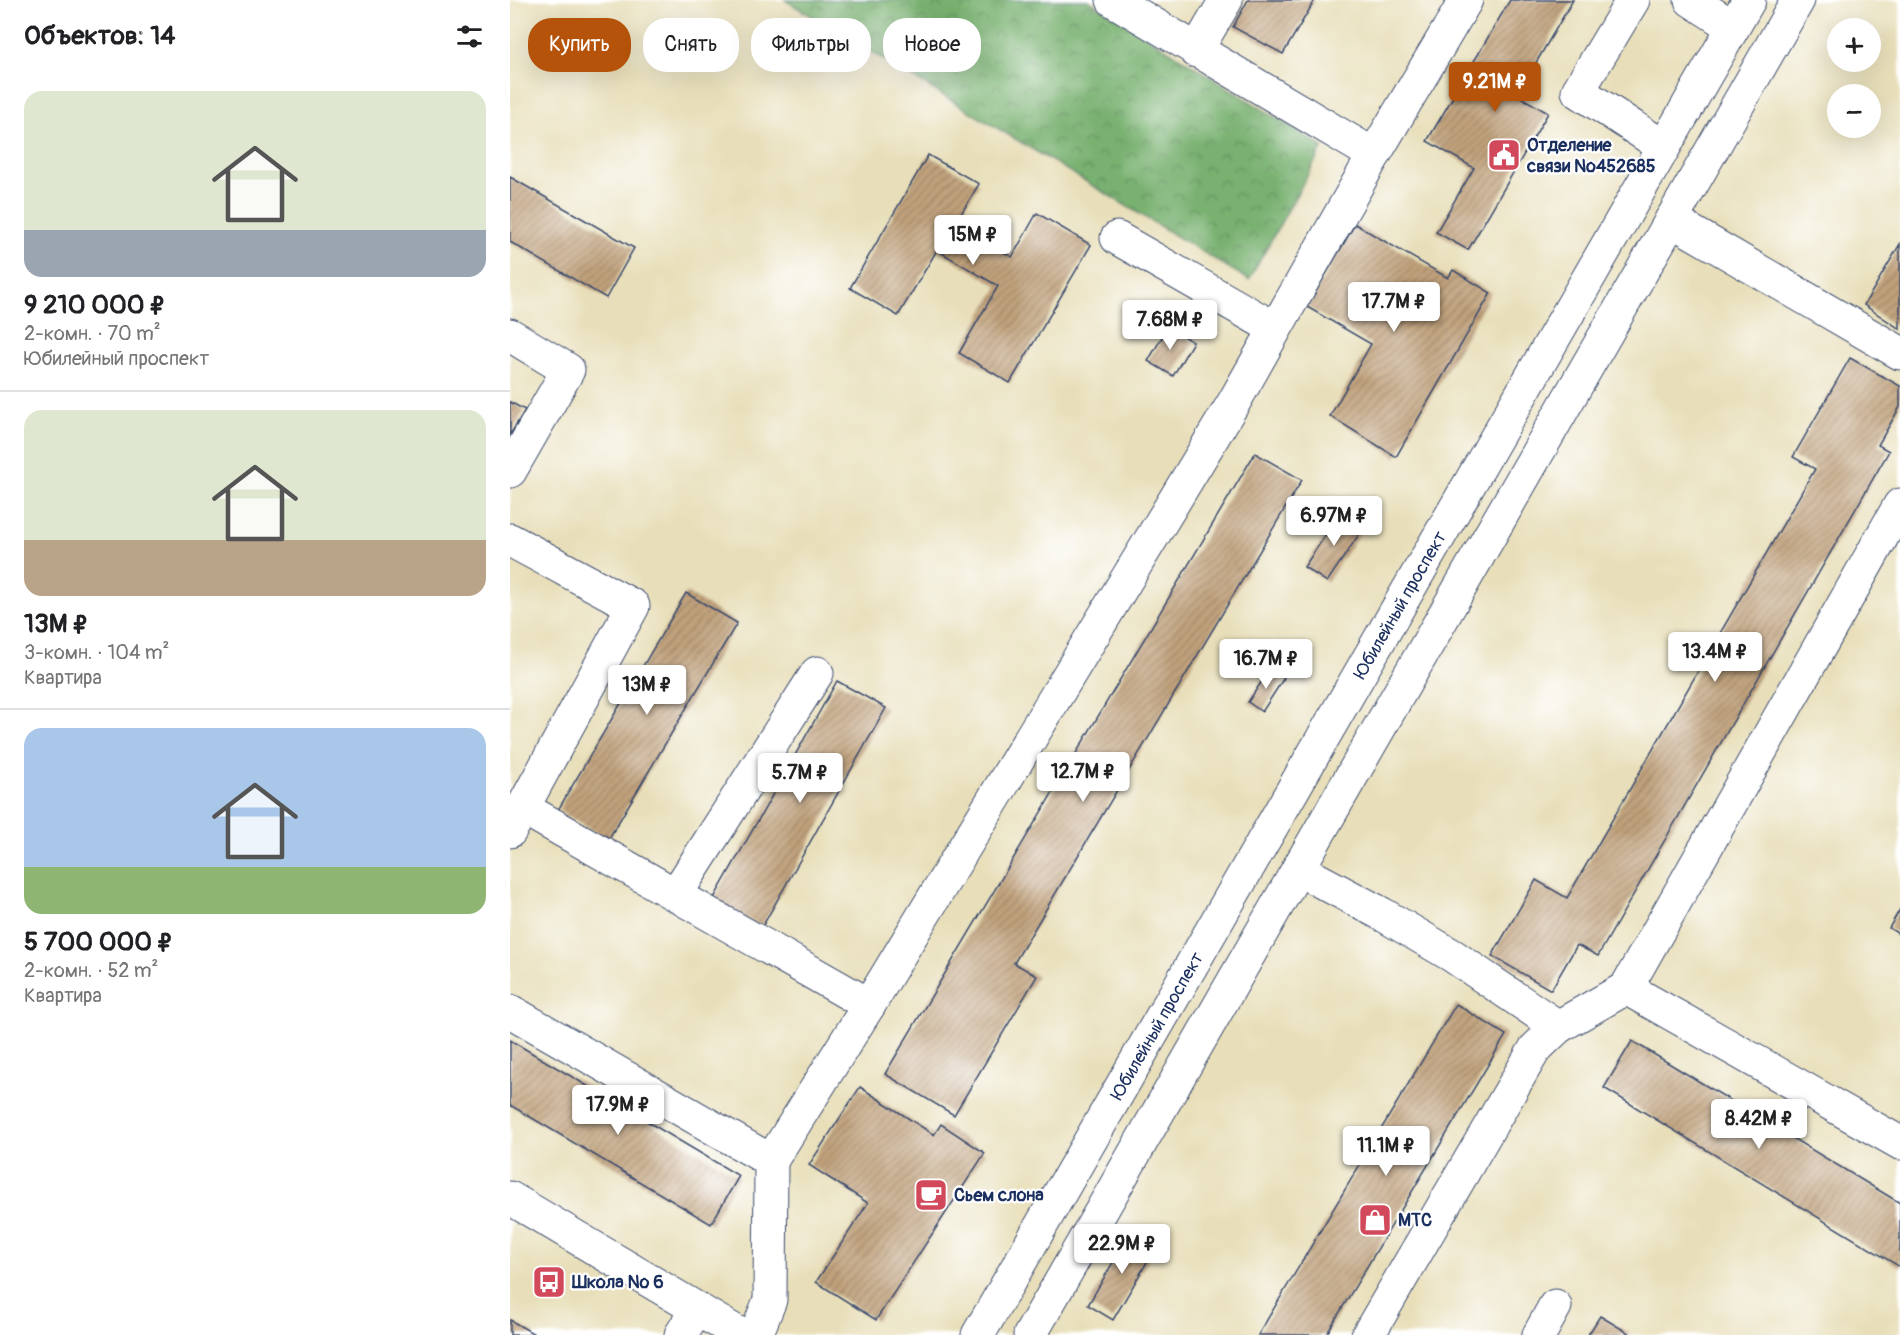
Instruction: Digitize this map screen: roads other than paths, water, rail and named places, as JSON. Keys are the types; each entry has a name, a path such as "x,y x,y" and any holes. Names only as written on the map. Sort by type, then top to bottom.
{"main road":[{"path":"1113,0 1374,154"},
{"path":"1196,51 1226,0"},
{"path":"756,1335 770,1300 771,1161 869,1005 1234,402 1374,154 1466,0"},
{"path":"1633,0 1578,91 1664,147"},
{"path":"1691,0 1741,14"},
{"path":"1030,1335 1798,0"},
{"name":"Юбилейный проспект","path":"978,1335 1741,14"},
{"path":"1671,220 1900,352"},
{"path":"1117,238 1274,328"},
{"path":"510,335 568,370 510,471"},
{"path":"1368,1335 1535,1049 1558,1027 1626,988 1900,505"},
{"path":"510,540 633,606 516,820 676,894 869,1005"},
{"path":"676,894 817,673"},
{"path":"1298,869 1382,914 1453,956 1558,1027"},
{"path":"1626,988 1900,1143"},
{"path":"510,1011 771,1161"},
{"path":"510,1198 689,1322 741,1335"},
{"path":"1539,1335 1555,1306"}],"place":[{"name":"Отделение связи №452685","path":"1504,155"},
{"name":"Сьем слона","path":"931,1195"},
{"name":"МТС","path":"1375,1220"},
{"name":"Школа № 6","path":"549,1282"}]}
